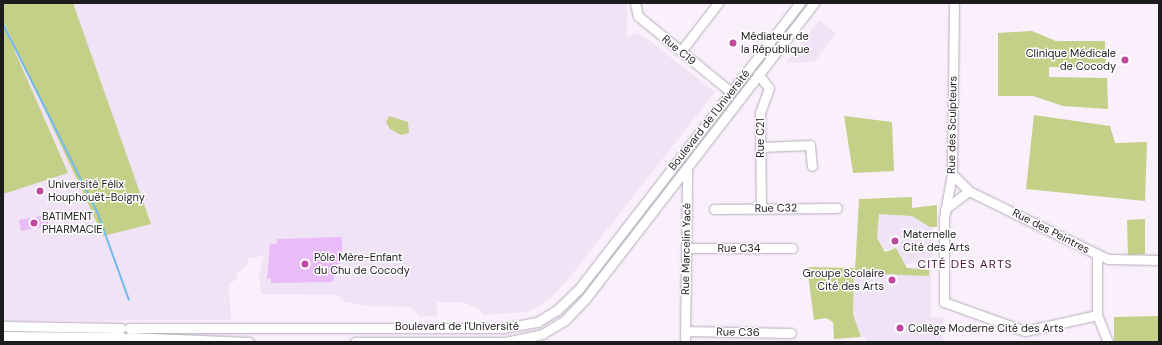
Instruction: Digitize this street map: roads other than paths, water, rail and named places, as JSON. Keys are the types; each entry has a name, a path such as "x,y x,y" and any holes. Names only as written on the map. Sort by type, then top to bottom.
{"street":[{"name":"Rue C19","path":"634,3 638,16 731,92"},
{"path":"681,51 718,3"},
{"name":"Boulevard de l'Université","path":"3,336 92,337 191,328 432,325 518,327 547,317 578,290 800,3"},
{"name":"Boulevard de l'Université","path":"505,342 542,334 565,320 687,168 814,3"},
{"name":"Rue des Sculpteurs","path":"954,3 952,174 945,209 944,302 1025,331 1097,315"},
{"name":"Rue C21","path":"758,74 769,88 760,114 761,208"},
{"path":"760,147 810,145 812,166"},
{"path":"678,161 687,168"},
{"name":"Rue Marcelin Yacé","path":"685,342 687,168"},
{"name":"Rue des Peintres","path":"952,174 969,191 1108,259 1159,260"},
{"path":"945,209 969,191"},
{"name":"Rue C32","path":"714,209 837,208"},
{"name":"Rue C34","path":"686,248 792,248"},
{"path":"1097,254 1097,315 1108,342"},
{"path":"432,325 432,340"},
{"name":"Boulevard de l'Université","path":"3,326 91,328 192,340 249,342"},
{"path":"91,328 92,337"},
{"path":"191,328 192,340"},
{"name":"Rue C36","path":"685,331 791,332"},
{"name":"Boulevard de l'Université","path":"355,342 432,340 501,342"}],"waterway":[{"path":"3,24 98,214 129,300"}],"place":[{"name":"Médiateur de la République","path":"733,43"},
{"name":"Clinique Médicale de Cocody","path":"1125,60"},
{"name":"Université Félix Houphouët-Boigny","path":"40,191"},
{"name":"BATIMENT PHARMACIE","path":"34,223"},
{"name":"Maternelle Cité des Arts","path":"895,241"},
{"name":"Pôle Mère-Enfant du Chu de Cocody","path":"305,264"},
{"name":"Groupe Scolaire Cité des Arts","path":"892,280"},
{"name":"Collège Moderne Cité des Arts","path":"900,328"}],"district":[{"name":"CITÉ DES ARTS","path":"965,265"}]}
